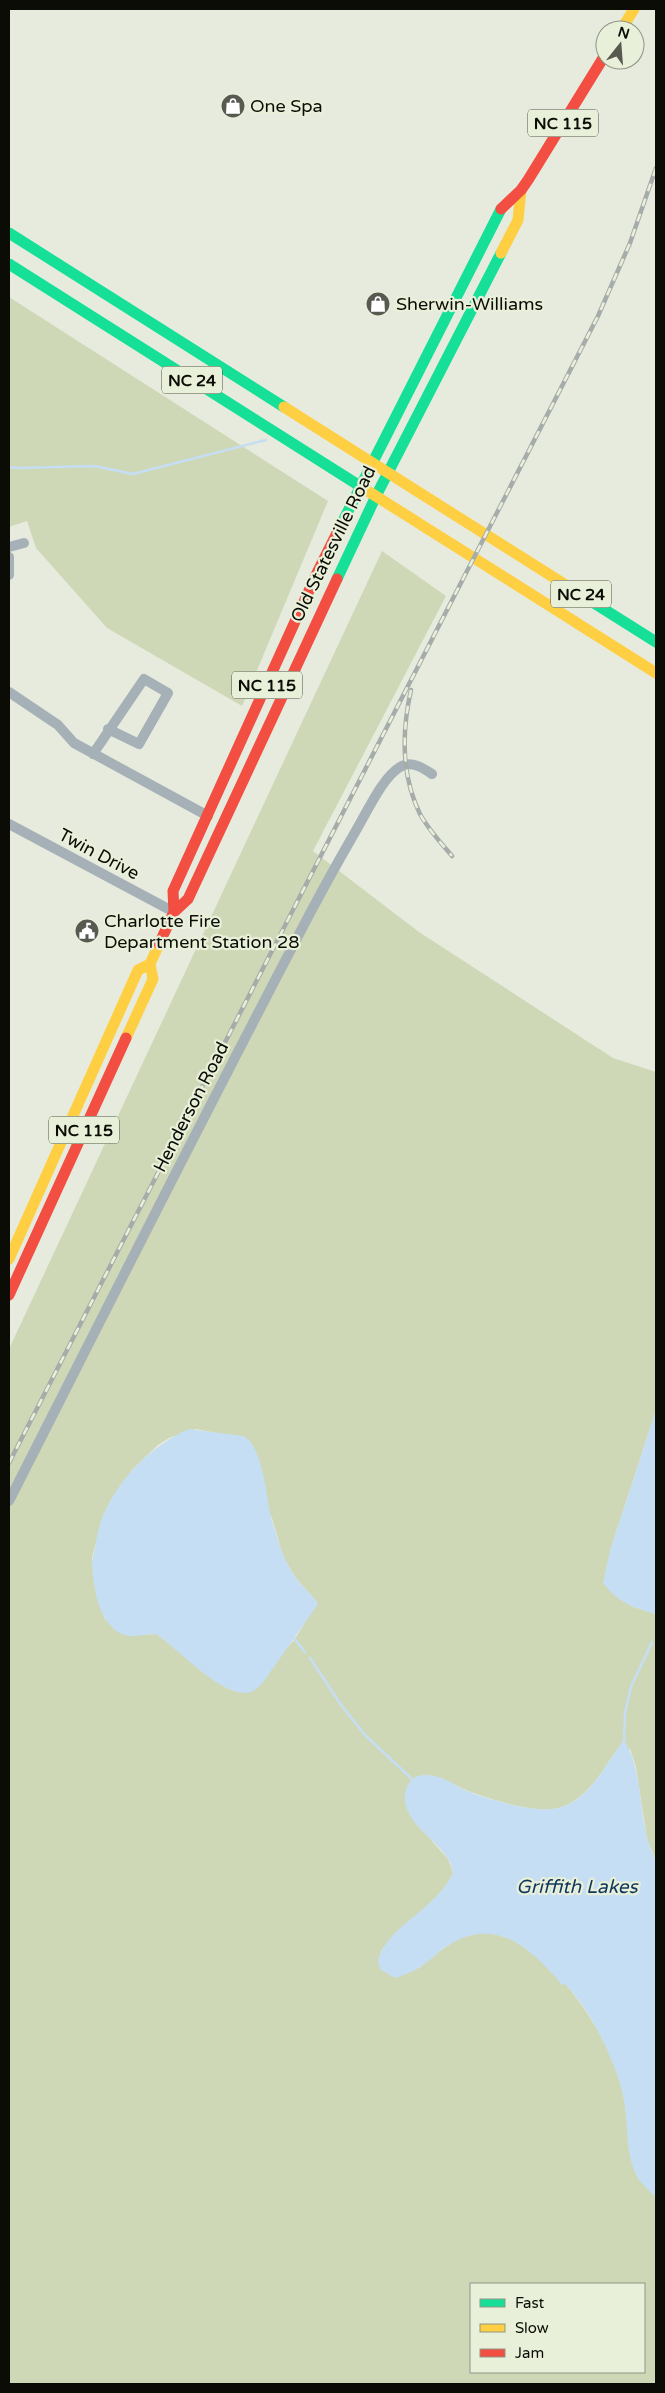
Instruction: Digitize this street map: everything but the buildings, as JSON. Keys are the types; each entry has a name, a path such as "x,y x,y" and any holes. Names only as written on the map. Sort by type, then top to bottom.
{"main road":[{"path":"627,20 634,9"},
{"name":"Old Statesville Road","path":"174,912 173,891 313,582 360,486 501,208 521,190 596,70"},
{"name":"Old Statesville Road","path":"9,1295 152,979 150,964 174,912 188,899 376,496 518,220 521,190"},
{"path":"442,366 449,342 466,301 504,231 512,199"},
{"name":"NC 24","path":"9,232 656,642"},
{"name":"NC 24","path":"9,264 656,673"},
{"name":"Old Statesville Road","path":"9,1259 13,1239 138,970 150,964"}],"street":[{"path":"9,548 24,543"},
{"path":"9,557 9,575"},
{"path":"93,754 108,729 144,679 168,693 140,744 108,729"},
{"path":"9,692 58,725 74,743 208,816"},
{"name":"Henderson Road","path":"9,1500 260,1008 371,804 387,780 400,767 407,764 414,765 432,774"},
{"name":"Twin Drive","path":"9,824 174,912"},
{"path":"13,1239 30,1249"}],"green space":[{"path":"9,297 328,501 242,706 107,628 36,548 27,521 9,527"},
{"path":"382,551 446,596 313,851 419,932 613,1058 656,1072 656,1410 610,1551 631,1606 656,1614 656,1861 647,1839 636,1767 630,1749 615,1752 592,1785 584,1793 559,1808 537,1809 512,1805 476,1794 434,1776 412,1779 432,1841 448,1859 453,1873 438,1896 398,1932 380,1953 419,1968 448,1946 464,1937 481,1933 503,1936 525,1947 546,1964 566,1984 583,2007 598,2031 618,2074 638,2178 656,2197 656,2384 9,2384 9,1349","holes":["196,1429 216,1433 272,1518 283,1556 295,1577 317,1602 295,1639 286,1649 176,1648 156,1634 121,1633 104,1618 92,1558 103,1516 112,1498 132,1470 158,1445 169,1438"]}],"water":[{"path":"656,1410 656,1614 620,1600 603,1583 610,1551"},
{"path":"189,1429 243,1436 250,1441 263,1472 271,1517 284,1556 291,1571 318,1604 264,1681 256,1689 248,1693 234,1691 211,1679 156,1634 131,1636 116,1631 104,1616 96,1596 92,1560 105,1511 126,1477 140,1462 155,1449"},
{"name":"Griffith Lakes","path":"624,1740 631,1754 639,1784 646,1831 656,1861 656,2197 640,2181 634,2169 629,2148 623,2095 608,2052 592,2020 574,1994 565,1984 562,1985 537,1958 510,1940 495,1935 479,1934 462,1938 444,1948 417,1969 395,1978 380,1969 378,1960 383,1948 392,1937 436,1897 453,1873 450,1862 443,1852 409,1814 405,1795 410,1782 414,1778 424,1775 435,1776 472,1793 497,1801 537,1809 559,1808 580,1797 589,1789"}],"waterway":[{"path":"9,467 94,466 133,474 266,440"},
{"path":"293,1637 305,1652"},
{"path":"624,1743 625,1713 631,1687 652,1642"},
{"path":"310,1658 341,1705 366,1736 413,1780"}],"railway":[{"path":"9,1463 598,316 630,243 656,168"},
{"path":"411,690 405,737 406,768 409,784 423,820 452,856"}],"traffic: fast":[{"path":"340,527 501,209"},
{"path":"9,233 284,407"},
{"path":"337,579 376,496 501,253"},
{"path":"9,264 363,488"},
{"path":"583,596 656,642"}],"traffic: slow":[{"path":"627,20 634,9"},
{"path":"501,253 518,220 521,190"},
{"path":"284,407 583,596"},
{"path":"363,488 656,673"},
{"path":"9,1259 138,970 150,964 159,944"},
{"path":"126,1038 153,979 150,964"}],"traffic: jam":[{"path":"501,209 521,190 528,180 596,70"},
{"path":"174,912 173,891 317,573 340,527"},
{"path":"159,944 174,912 188,899 337,579"},
{"path":"9,1295 126,1038"}],"place":[{"name":"One Spa","path":"233,106"},
{"name":"Sherwin-Williams","path":"378,304"},
{"name":"Charlotte Fire Department Station 28","path":"87,931"}]}
